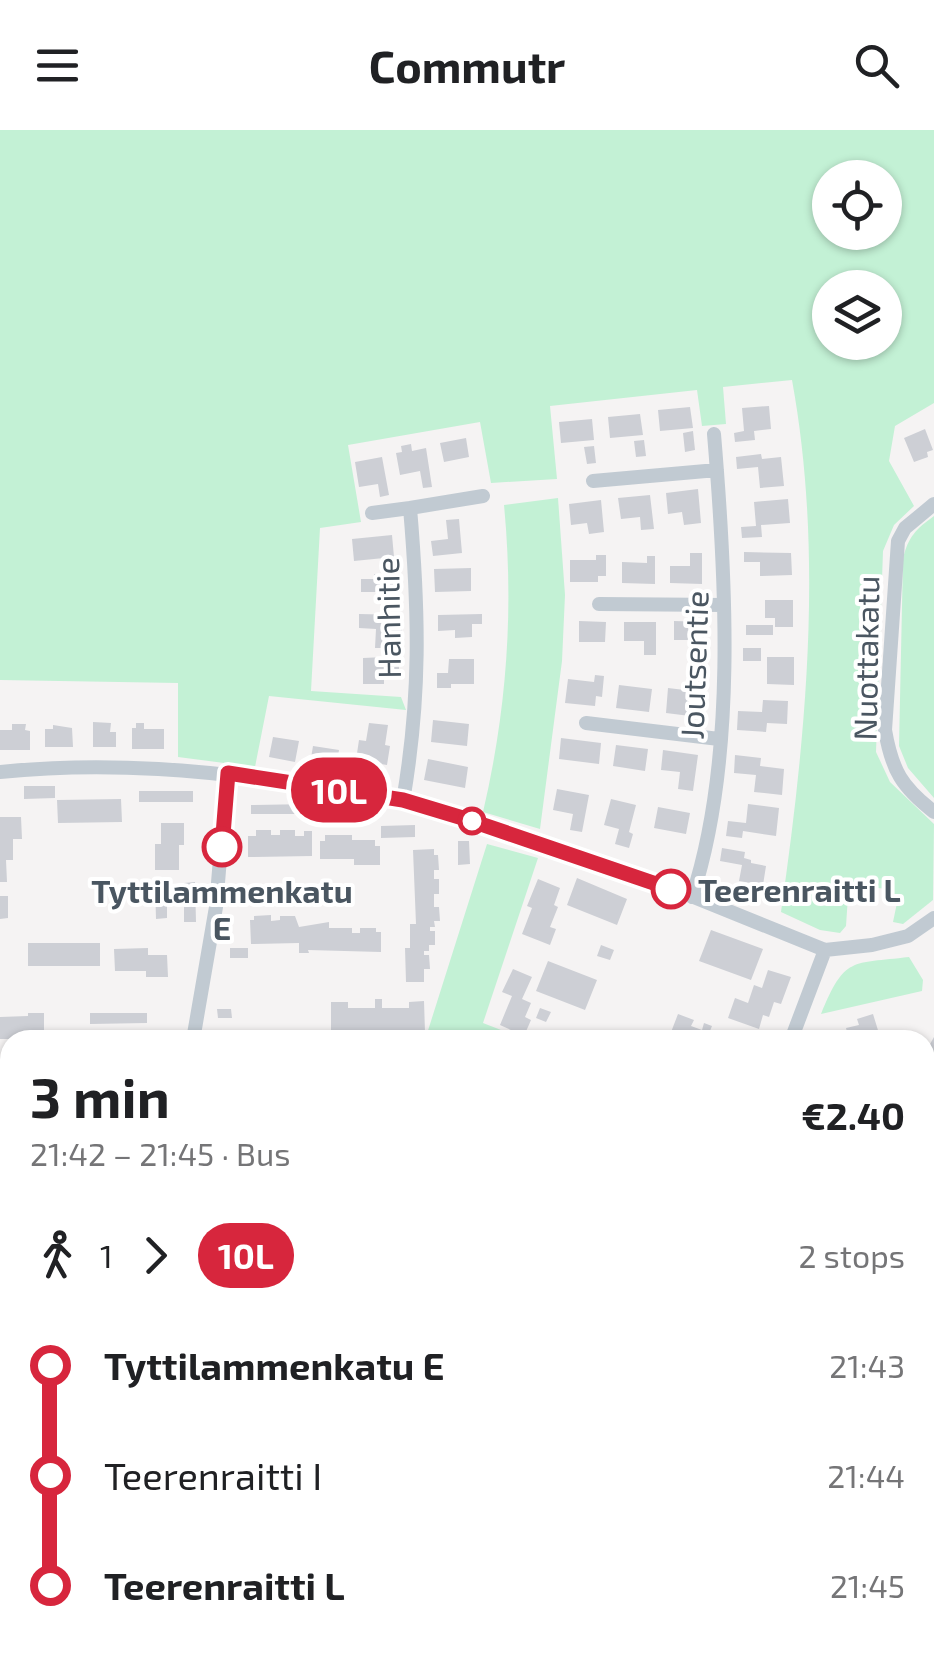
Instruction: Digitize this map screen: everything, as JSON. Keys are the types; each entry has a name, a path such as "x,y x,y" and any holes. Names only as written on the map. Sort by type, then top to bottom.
{"street":[{"name":"Joutsentie","path":"692,896 708,833 719,740 724,605 714,434"},
{"path":"594,481 718,470"},
{"path":"372,513 482,496"},
{"name":"Nuottakatu","path":"934,504 905,528 898,541 886,730 890,756 902,784 934,812"},
{"name":"Hanhitie","path":"403,800 418,669 418,607 410,508"},
{"path":"599,604 724,605"},
{"path":"586,723 719,740"},
{"path":"0,772 133,767 228,773 403,800 466,819"},
{"path":"195,1030 216,907 228,773"},
{"path":"582,858 692,896 824,950 908,936 934,918"},
{"path":"795,1030 824,950"}],"green space":[{"path":"0,130 934,130 934,403 895,426 889,461 914,506 894,525 883,551 876,752 890,782 934,824 933,900 903,924 893,922 898,898 887,889 860,886 848,896 846,926 840,933 820,930 781,912 798,780 808,646 807,512 792,380 723,387 726,424 702,426 697,390 550,406 557,479 491,483 480,422 348,445 361,522 320,528 311,691 401,697 406,710 269,696 255,767 178,757 178,683 0,680"},
{"path":"558,498 565,595 562,661 540,829 483,812 498,735 506,659 504,505"},
{"path":"934,516 934,798 908,768 899,746 903,559 914,534"},
{"path":"487,844 538,858 483,1023 501,1030 428,1030"},
{"path":"909,957 923,980 922,991 821,1014 837,982 852,966"}],"building":[{"path":"769,406 771,429 754,431 755,440 735,442 734,433 744,431 742,408"},
{"path":"690,407 693,428 660,431 658,410"},
{"path":"640,414 643,435 610,438 608,417"},
{"path":"592,419 594,440 561,443 559,422"},
{"path":"925,429 933,450 927,452 928,457 914,462 904,438"},
{"path":"693,431 695,450 685,452 683,433"},
{"path":"466,438 469,457 444,462 440,443"},
{"path":"644,440 646,456 636,457 634,441"},
{"path":"411,444 412,451 426,448 432,487 423,488 420,471 400,475 396,453 402,452 401,446"},
{"path":"594,446 596,463 587,464 584,447"},
{"path":"761,454 762,459 781,457 784,486 760,488 758,467 737,469 736,457"},
{"path":"382,457 389,495 380,497 378,484 359,487 355,462"},
{"path":"698,489 701,523 684,525 682,512 668,514 666,493"},
{"path":"650,495 654,529 641,530 640,517 621,519 618,498"},
{"path":"788,499 790,523 761,525 762,537 742,538 741,527 756,526 754,502"},
{"path":"601,500 604,532 589,534 587,523 571,525 569,504"},
{"path":"459,519 462,553 433,556 431,541 448,539 446,520"},
{"path":"392,535 394,557 354,561 352,539"},
{"path":"744,552 791,553 792,575 760,576 760,562 744,562"},
{"path":"690,553 702,553 702,584 670,583 670,566 690,566"},
{"path":"596,555 606,555 606,576 598,576 598,582 570,582 570,560 596,560"},
{"path":"647,556 655,556 655,584 622,583 622,562 647,563"},
{"path":"471,568 471,591 435,592 434,569"},
{"path":"374,574 398,574 398,599 382,599 382,592 361,592 361,579 374,579"},
{"path":"765,600 793,600 793,627 775,627 775,618 765,618"},
{"path":"359,614 402,615 402,638 391,638 391,648 375,648 376,629 359,628"},
{"path":"482,614 482,624 472,624 472,637 455,638 455,630 438,631 438,615"},
{"path":"579,621 606,622 605,642 579,642"},
{"path":"674,621 704,622 704,651 689,651 689,640 674,640"},
{"path":"624,622 656,622 656,655 644,655 644,641 624,641"},
{"path":"746,625 773,625 773,635 746,635"},
{"path":"743,648 761,648 761,661 743,661"},
{"path":"385,657 385,664 399,664 399,679 363,684 363,658"},
{"path":"767,657 794,657 794,685 767,684"},
{"path":"449,659 474,659 474,684 437,688 437,673 448,673"},
{"path":"595,675 604,676 602,697 596,696 595,706 565,703 568,679 594,682"},
{"path":"619,685 652,689 649,712 616,708"},
{"path":"668,688 701,692 698,717 666,713"},
{"path":"763,700 788,701 787,724 767,723 766,732 737,730 738,711 762,712"},
{"path":"433,720 469,724 467,746 431,742"},
{"path":"93,722 111,723 110,732 116,732 116,747 93,747"},
{"path":"136,723 144,723 144,729 164,729 164,749 132,749 132,728 136,728"},
{"path":"369,723 388,725 387,765 356,760 359,740 366,741"},
{"path":"12,724 26,724 30,750 0,750 0,730 12,730"},
{"path":"53,725 72,728 73,747 45,747 45,729 53,729"},
{"path":"273,737 299,741 295,762 269,757"},
{"path":"561,738 601,743 599,764 559,759"},
{"path":"616,745 648,749 645,771 613,766"},
{"path":"313,746 339,750 336,768 310,764"},
{"path":"663,750 698,755 693,791 678,789 680,772 661,770"},
{"path":"735,755 761,758 760,766 784,769 782,795 754,792 756,775 734,773"},
{"path":"428,759 468,767 465,788 424,780"},
{"path":"24,786 55,786 55,798 24,799"},
{"path":"557,789 589,795 582,832 570,830 573,814 553,810"},
{"path":"139,791 193,791 193,802 139,802"},
{"path":"121,799 122,822 58,823 57,800"},
{"path":"611,799 636,805 629,848 615,844 619,829 604,825"},
{"path":"310,804 310,814 251,814 251,805"},
{"path":"748,804 779,808 776,836 743,831 742,838 726,836 728,821 746,823"},
{"path":"658,807 690,813 686,834 654,828"},
{"path":"0,817 21,817 22,839 13,839 13,860 6,860 7,882 0,882"},
{"path":"161,823 184,823 179,870 155,870 155,844 161,844"},
{"path":"415,825 415,837 381,838 381,826"},
{"path":"256,830 271,830 271,835 280,835 280,830 295,830 295,836 312,831 312,856 248,857 248,836 256,836"},
{"path":"325,835 375,840 375,846 380,846 380,865 354,865 354,859 320,859 320,841 325,841"},
{"path":"458,841 469,841 470,864 458,865"},
{"path":"722,848 745,852 744,858 751,863 766,866 763,885 739,881 742,865 720,861"},
{"path":"434,849 439,870 434,870 434,879 439,879 439,894 434,894 434,907 439,907 440,921 434,921 435,927 430,927 430,931 435,931 435,945 424,951 424,955 429,955 430,969 424,969 424,982 406,982 405,948 410,948 410,924 416,924 413,850"},
{"path":"577,878 627,899 617,925 567,905"},
{"path":"538,879 560,888 550,927 556,929 550,945 522,934 532,908 527,906"},
{"path":"195,882 196,922 184,922 184,883"},
{"path":"155,883 167,883 167,918 156,919"},
{"path":"234,892 285,892 285,902 234,902"},
{"path":"0,896 8,896 8,918 0,919"},
{"path":"271,915 271,921 280,920 280,916 295,916 299,927 329,922 329,928 352,928 352,933 360,933 360,928 376,928 376,932 381,932 381,952 299,953 299,943 251,944 250,920"},
{"path":"711,930 763,949 751,980 699,961"},
{"path":"28,943 100,943 100,966 28,966"},
{"path":"601,945 614,950 610,960 597,956"},
{"path":"148,948 148,955 167,955 168,977 146,977 146,971 115,971 114,949"},
{"path":"230,948 248,948 248,958 230,958"},
{"path":"548,961 597,980 585,1010 536,991"},
{"path":"513,969 532,977 522,999 531,1003 525,1017 531,1020 527,1030 500,1025 512,996 502,992"},
{"path":"768,970 791,977 781,1004 774,1002 769,1017 763,1015 759,1029 728,1018 735,998 748,1003 754,985 762,988"},
{"path":"375,999 382,999 382,1008 409,1008 409,1002 424,1001 425,1030 331,1030 331,1002 348,1002 348,1008 375,1008"},
{"path":"540,1008 551,1012 546,1022 536,1018"},
{"path":"217,1009 231,1009 232,1018 218,1018"},
{"path":"44,1013 44,1030 0,1030 0,1017"},
{"path":"90,1013 147,1013 147,1023 90,1024"},
{"path":"678,1014 694,1020 691,1026 702,1030 672,1030"},
{"path":"873,1014 878,1030 846,1030 859,1025 857,1019"}],"bus line":[{"name":"10L","path":"222,847 228,773 403,800 671,889"}],"place":[{"name":"Tyttilammenkatu E","path":"222,847"},
{"name":"Teerenraitti L","path":"671,889"}]}
